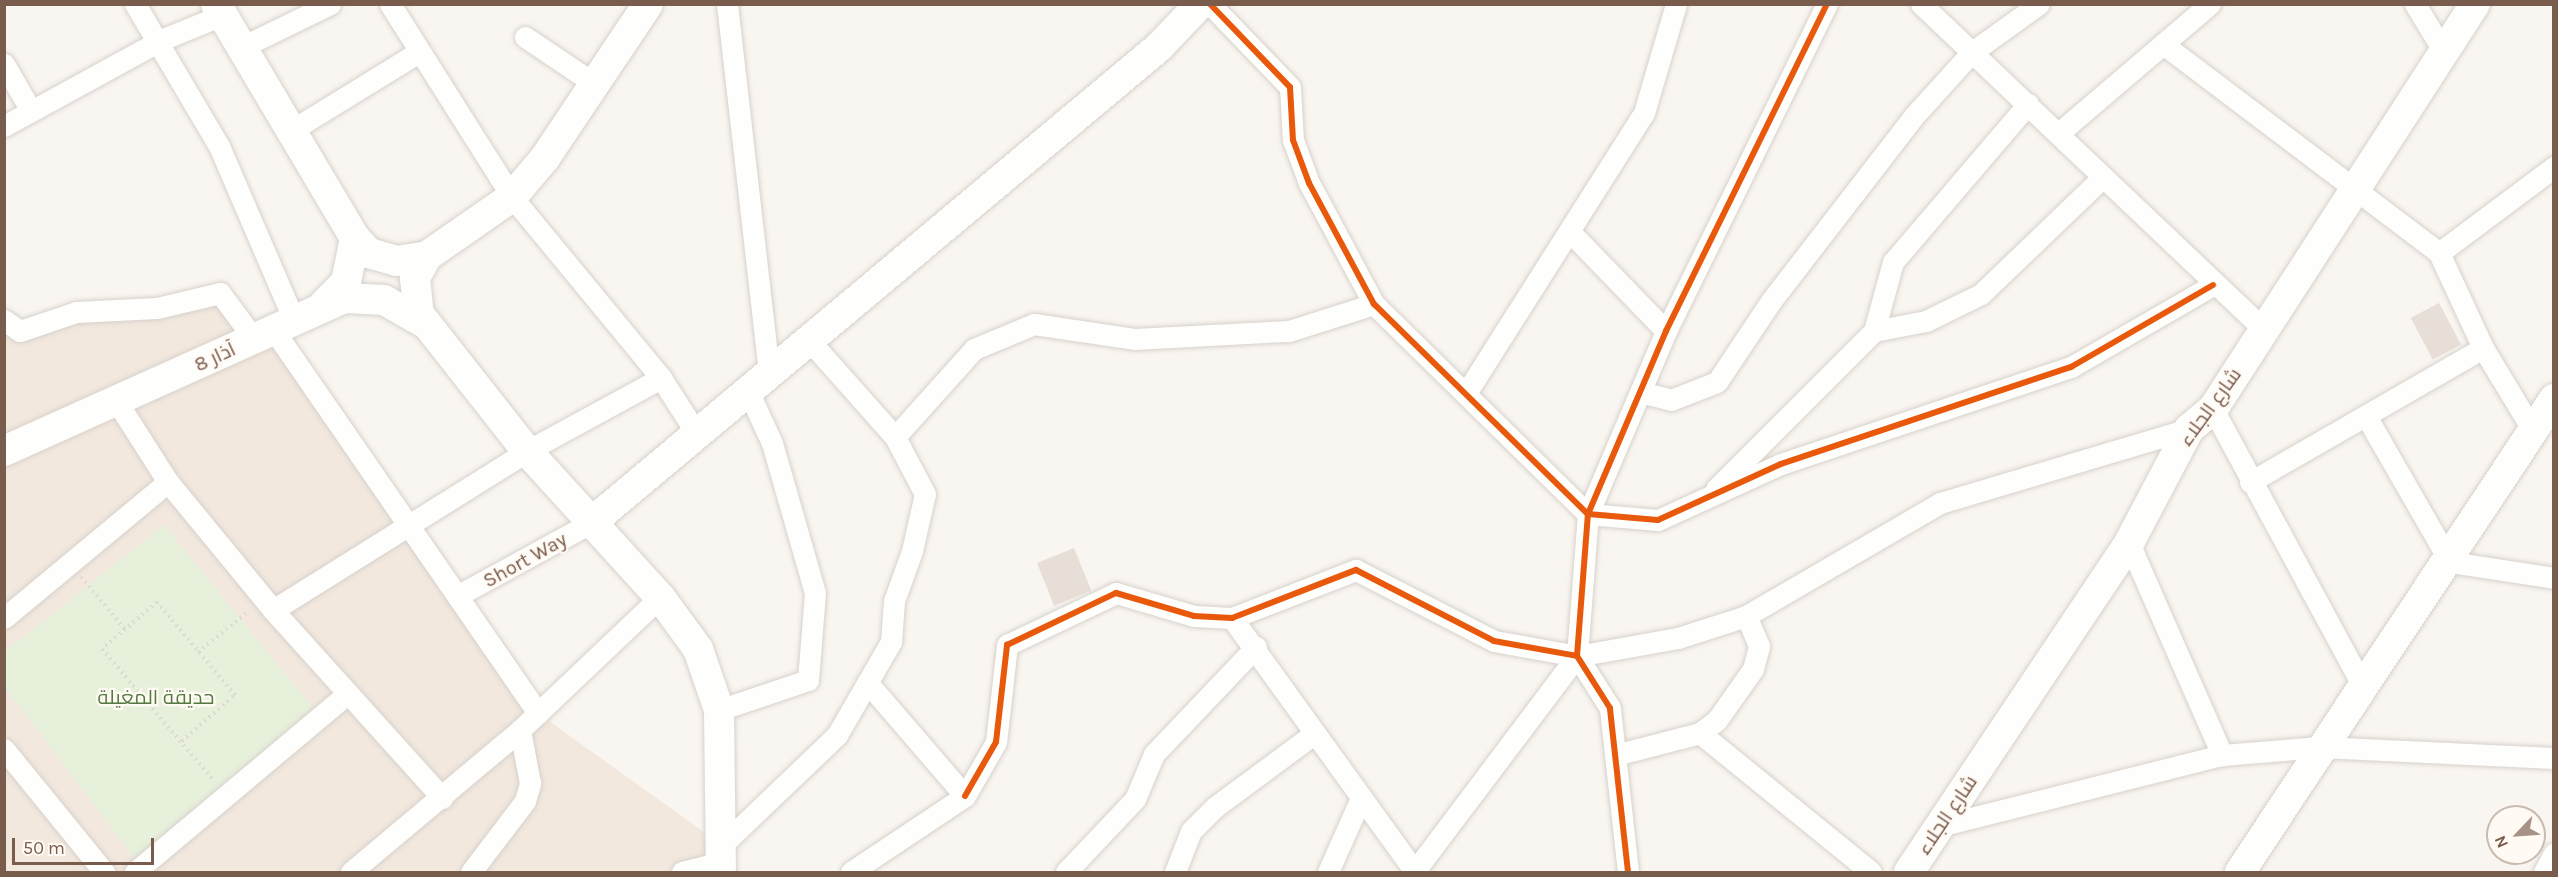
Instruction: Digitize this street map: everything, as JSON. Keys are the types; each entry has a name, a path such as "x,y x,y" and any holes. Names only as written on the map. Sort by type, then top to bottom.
{"main road":[{"path":"219,10 355,238 383,259 427,256 512,197 594,84 648,4"},
{"path":"592,522 1159,47 1200,4"},
{"name":"شارع الجلاء","path":"1909,873 2129,543 2189,429 2214,409 2352,189 2475,4"},
{"path":"325,303 346,282 355,238"},
{"path":"427,256 413,290 426,324 527,451 660,597 698,649 719,710 722,860"},
{"name":"8 آذار","path":"4,451 117,402 273,330 325,303 344,298 384,300 426,324"},
{"path":"2240,873 2362,684 2450,561 2553,399"}],"street":[{"path":"135,4 161,40 219,146 273,330 538,713"},
{"path":"242,47 330,4"},
{"path":"390,4 417,53 512,197 661,378 697,434"},
{"path":"719,710 808,680 815,593 772,443 759,382 727,4"},
{"path":"1210,4 1290,87 1293,140 1309,183 1374,304 1468,390 1588,514 1658,520 1702,502 1781,464 2071,367 2213,285"},
{"path":"1468,390 1572,234 1644,113 1676,4"},
{"path":"1232,618 1257,647 1414,872 1577,656 1588,514 1666,331 1827,4"},
{"path":"1921,4 2060,132 2102,178 2213,285 2264,329"},
{"path":"1640,392 1671,400 1717,382 1771,301 1912,117 1972,52 2039,4"},
{"path":"2060,132 2210,4"},
{"path":"2415,4 2444,52"},
{"path":"4,126 30,109 219,10"},
{"path":"525,37 594,84"},
{"path":"2163,44 2439,253 2483,348 2532,429"},
{"path":"292,130 417,53"},
{"path":"4,64 30,109"},
{"path":"1702,502 1874,332 1893,262 2028,104"},
{"path":"2439,253 2553,167"},
{"path":"1874,332 1926,321 1981,294 2102,178"},
{"path":"1572,234 1666,331"},
{"path":"4,320 20,331 76,312 157,309 220,293 273,330"},
{"path":"895,437 974,350 1035,324 1134,339 1289,331 1374,304"},
{"path":"682,873 722,860 837,735 891,642 894,601 912,551 925,494 895,437 809,340"},
{"path":"2250,482 2483,348"},
{"path":"268,605 409,525 527,451 661,378"},
{"path":"117,402 168,482 268,605 442,798"},
{"path":"2214,409 2250,482 2362,684"},
{"path":"2366,416 2450,561 2553,578"},
{"path":"851,873 965,796 996,742 1007,645 1116,592 1194,616 1232,618 1356,570 1494,641 1577,656 1678,638 1746,616 1941,503 2189,429"},
{"path":"4,618 168,482"},
{"name":"Short Way","path":"457,596 592,522"},
{"path":"2129,543 2222,755"},
{"path":"351,873 520,730 660,597"},
{"path":"1615,755 1700,733 1736,698 1753,669 1759,646 1746,616"},
{"path":"1066,873 1135,799 1154,754 1257,647"},
{"path":"1577,656 1610,708 1628,873"},
{"path":"867,682 965,796"},
{"path":"135,873 348,693"},
{"path":"471,873 525,801 530,783 520,730"},
{"path":"1174,873 1191,831 1215,807 1315,733"},
{"path":"1700,733 1871,873"},
{"path":"1939,826 2222,755 2320,747 2553,758"},
{"path":"8,761 104,873"},
{"path":"1328,873 1361,798"},
{"path":"2544,873 2553,853"}],"path":[{"path":"70,564 126,629"},
{"path":"182,741 235,695 157,602 102,649 226,795"},
{"path":"198,652 268,605"}],"shaded area":[{"path":"220,293 254,339 273,329 538,713 722,845 722,872 5,872 5,320 20,331"}],"green space":[{"name":"حديقة المغيلة","path":"164,525 317,713 138,863 5,687 5,652"}],"building":[{"path":"2439,303 2461,344 2433,360 2411,318"},
{"path":"1074,548 1091,591 1054,606 1037,563"}],"cycle path":[{"path":"1210,4 1290,87 1293,140 1309,183 1374,304 1588,514 1658,520 1781,464 2071,367 2213,285"},
{"path":"1628,872 1610,708 1577,656 1588,514 1666,331 1827,4"},
{"path":"965,796 996,742 1007,645 1116,593 1194,616 1232,618 1356,570 1494,641 1577,656"}]}
